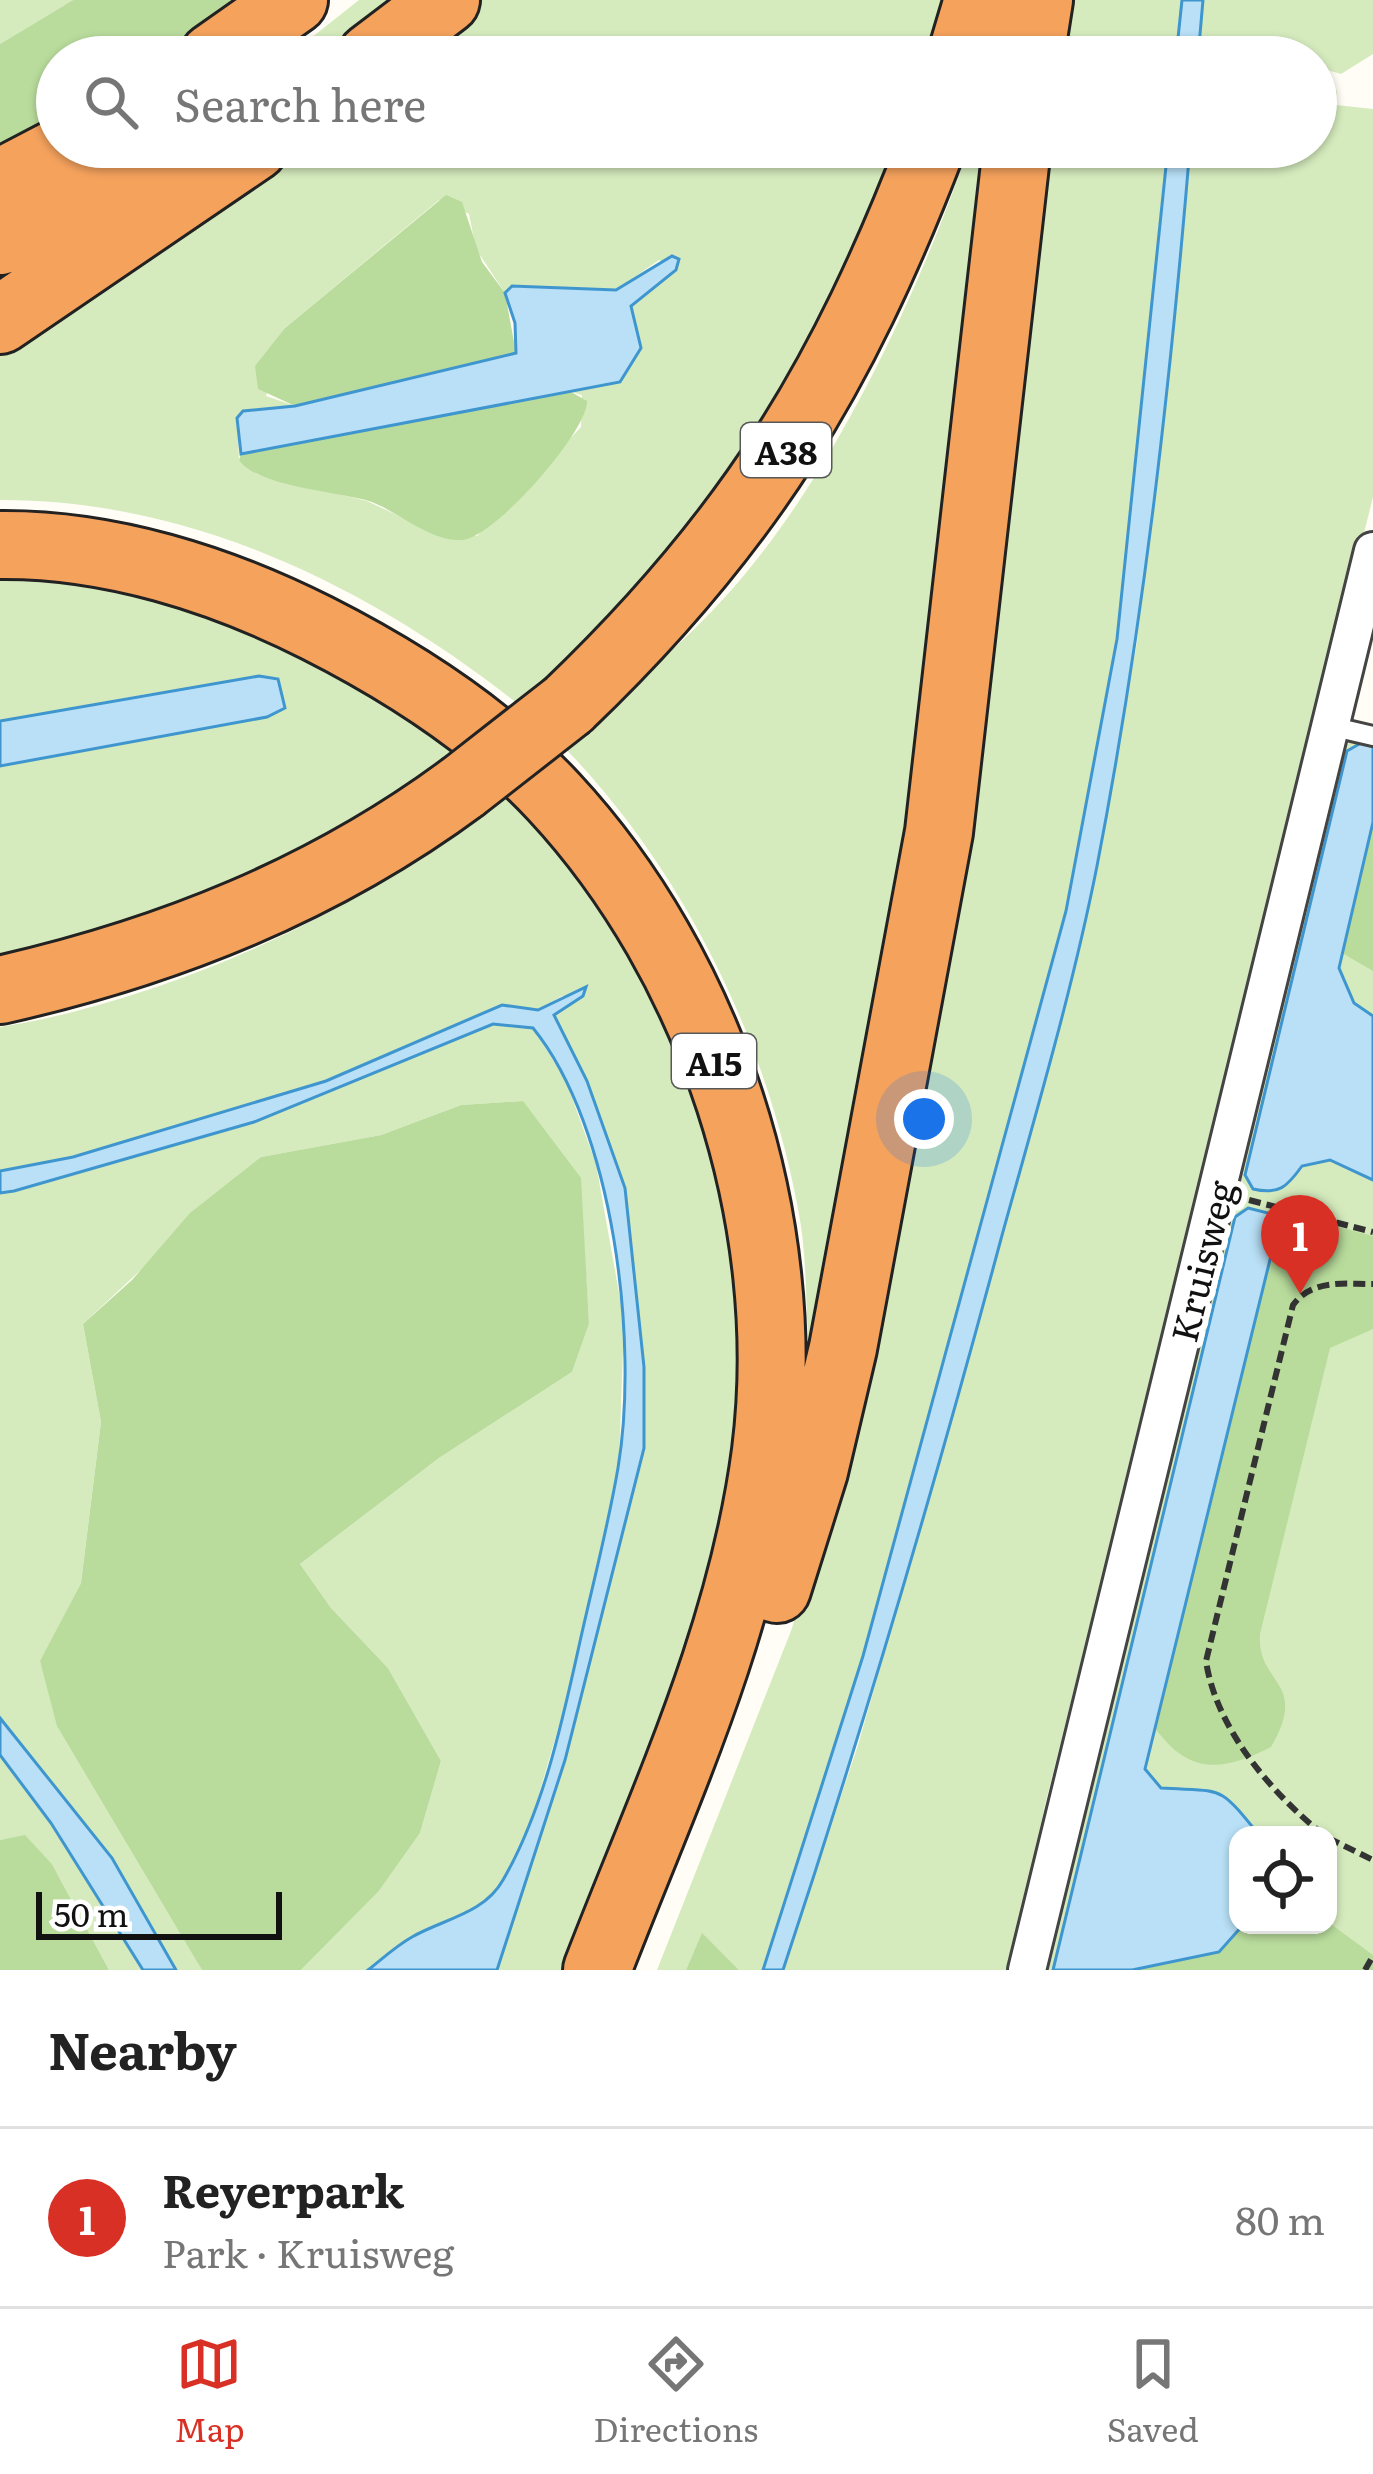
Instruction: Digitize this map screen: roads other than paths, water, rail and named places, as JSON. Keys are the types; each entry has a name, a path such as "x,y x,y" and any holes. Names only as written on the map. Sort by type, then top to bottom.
{"highway":[{"path":"243,36 294,0"},
{"path":"294,36 338,0"},
{"path":"399,36 446,0"},
{"path":"967,36 978,0"},
{"path":"1033,36 1039,0"},
{"path":"0,183 36,164"},
{"path":"0,241 113,168"},
{"path":"0,320 223,168"},
{"name":"A38","path":"0,990 106,966 225,923 328,874 463,787 568,705 672,599 759,492 822,393 891,251 923,168"},
{"path":"599,1965 747,1675 814,1471 843,1348 939,832 1015,168"},
{"name":"A15","path":"0,545 157,566 254,596 364,652 466,719 553,796 625,886 686,986 726,1091 758,1213 770,1331 766,1447 747,1563 717,1667 599,1965"}],"street":[{"name":"Kruisweg","path":"1027,1970 1373,551"}],"lane":[{"path":"1330,726 1373,736"}],"water":[{"path":"1182,0 1203,0 1200,36 1178,36"},
{"path":"1166,168 1188,168 1141,598 1087,913 976,1331 870,1698 783,1970 763,1970 863,1656 1066,911 1117,639"},
{"path":"672,256 679,259 676,270 631,306 641,348 620,382 241,454 237,418 243,411 295,406 516,353 515,323 505,293 512,286 616,290"},
{"path":"259,676 278,679 285,708 267,717 0,766 0,721"},
{"path":"1361,743 1373,746 1373,822 1339,968 1354,1003 1373,1016 1373,1180 1330,1160 1302,1166 1276,1190 1253,1189 1245,1175 1347,751"},
{"path":"586,987 583,996 554,1015 587,1081 625,1188 644,1367 644,1448 565,1760 497,1970 368,1970 412,1937 485,1901 503,1880 550,1766 610,1512 624,1417 622,1300 601,1178 561,1070 533,1028 493,1024 254,1122 14,1191 0,1193 0,1171 73,1157 326,1081 502,1005 538,1010"},
{"path":"1248,1208 1268,1213 1278,1227 1145,1769 1161,1788 1226,1798 1252,1826 1229,1826 1229,1934 1235,1934 1219,1952 1132,1970 1053,1970 1235,1217"},
{"path":"0,1718 112,1858 176,1970 143,1970 51,1823 0,1755"}],"place":[{"name":"Reyerpark","path":"1300,1294"}]}
